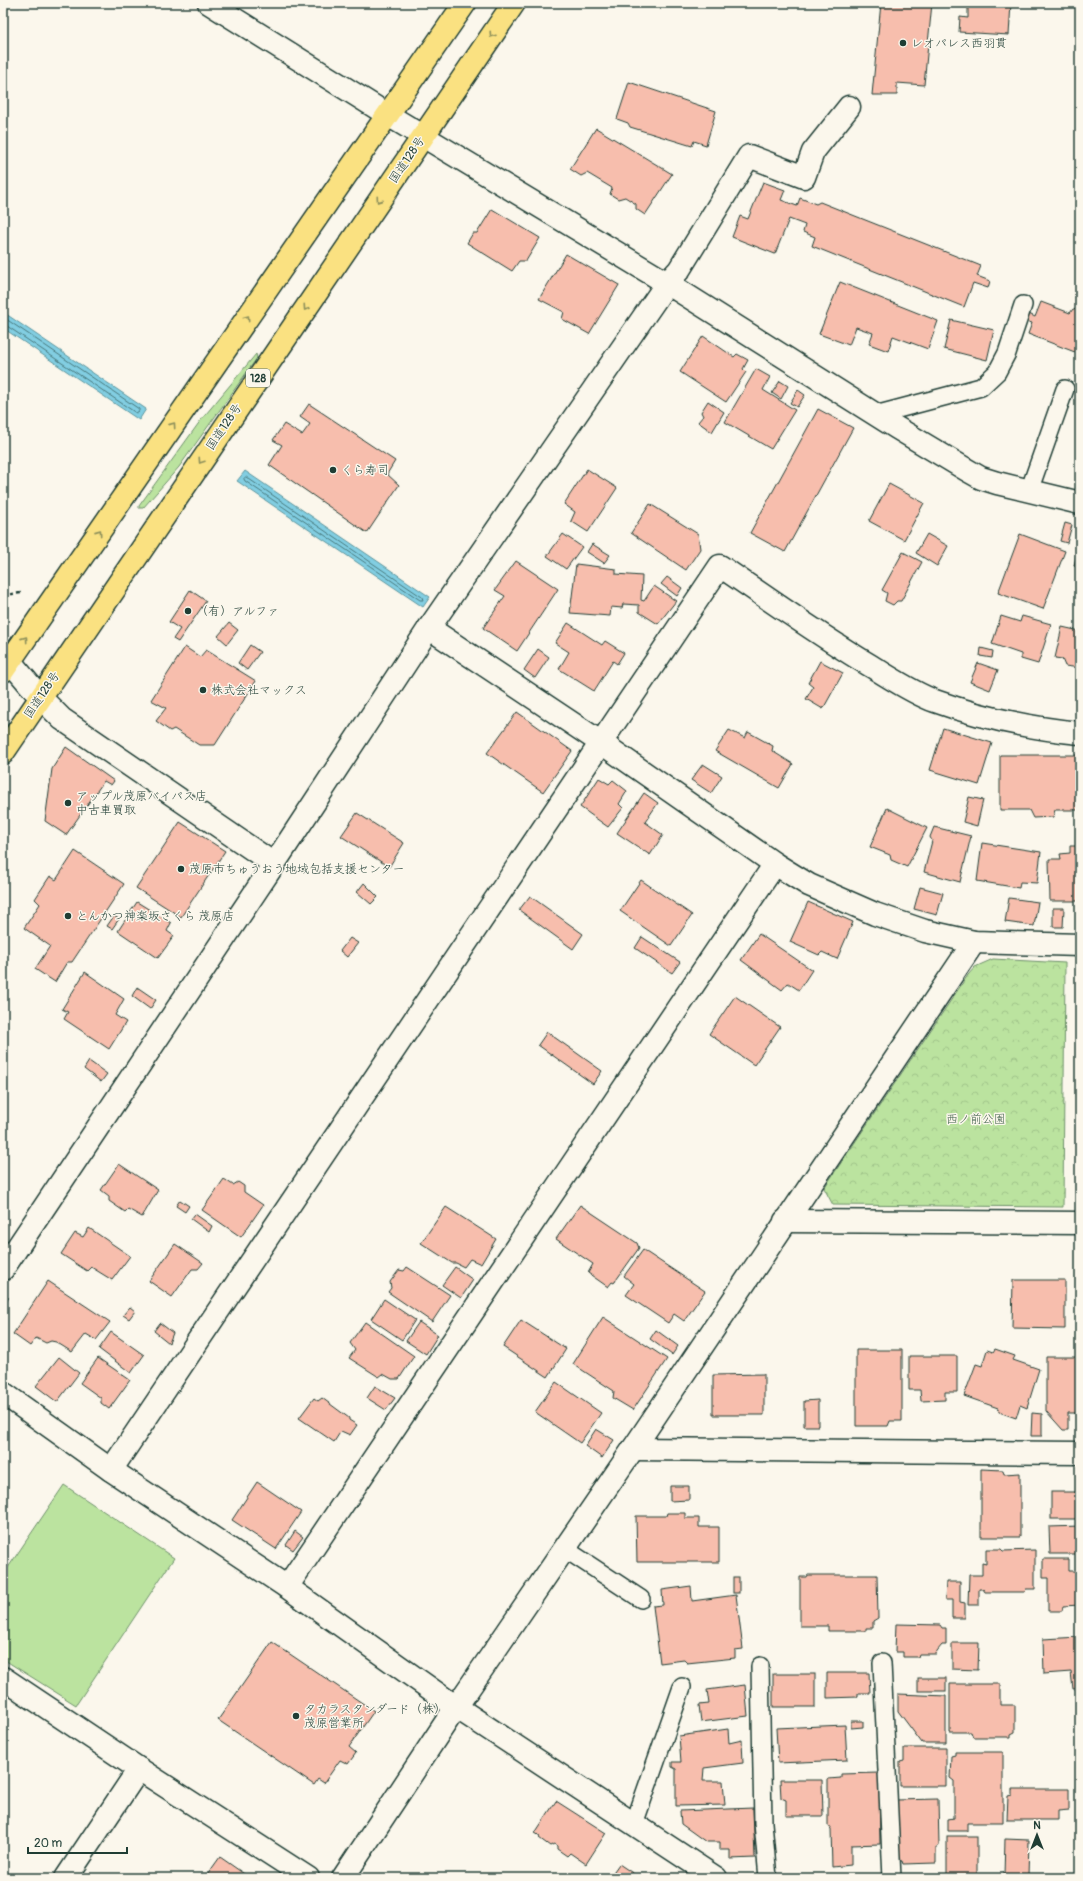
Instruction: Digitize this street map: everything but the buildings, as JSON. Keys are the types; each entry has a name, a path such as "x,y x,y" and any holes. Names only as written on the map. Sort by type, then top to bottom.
{"highway":[{"path":"5,661 465,3"},
{"name":"国道128号","path":"3,753 514,3"}],"street":[{"path":"209,3 388,115 424,135 667,283 876,415 982,478 1029,492 1080,503"},
{"path":"3,1268 274,864 429,628 667,283 679,270 749,156 804,177 813,152 848,107"},
{"path":"111,1470 720,566 847,652 934,701 990,718 1052,730 1080,733"},
{"path":"429,628 600,742 775,864 809,884 875,914 925,931 974,942 1080,945"},
{"path":"5,661 62,719 274,864"},
{"path":"287,1587 775,864"},
{"path":"343,1878 456,1707 633,1449 974,942"},
{"path":"785,1221 1080,1223"},
{"path":"3,1393 111,1470 287,1587 456,1707 716,1878"},
{"path":"633,1449 1080,1453"},
{"path":"3,1678 139,1769 308,1878"},
{"path":"66,1878 139,1769"}],"lane":[{"path":"876,415 981,387 997,372 1007,353 1023,305"},
{"path":"1029,492 1065,389"},
{"path":"565,1549 640,1599"},
{"path":"882,1664 892,1878"},
{"path":"760,1666 763,1823 768,1878"},
{"path":"634,1824 682,1686"}],"green space":[{"path":"256,354 257,358 179,467 143,508 139,508 201,420"},
{"name":"西ノ前公園","path":"993,959 1065,963 1063,1207 833,1205 824,1188 968,975 975,967"},
{"path":"64,1485 174,1558 76,1705 3,1659 3,1575"}],"water":[{"path":"3,312 146,409 139,420 3,328"},
{"path":"245,471 430,597 423,607 237,481"}],"place":[{"name":"レオパレス西羽貫","path":"903,43"},
{"name":"くら寿司","path":"333,470"},
{"name":"（有）アルファ","path":"188,611"},
{"name":"株式会社マックス","path":"203,690"},
{"name":"アップル茂原バイパス店 中古車買取","path":"68,803"},
{"name":"茂原市ちゅうおう地域包括支援センター","path":"181,869"},
{"name":"とんかつ神楽坂さくら 茂原店","path":"68,916"},
{"name":"タカラスタンダード（株） 茂原営業所","path":"296,1716"}]}
